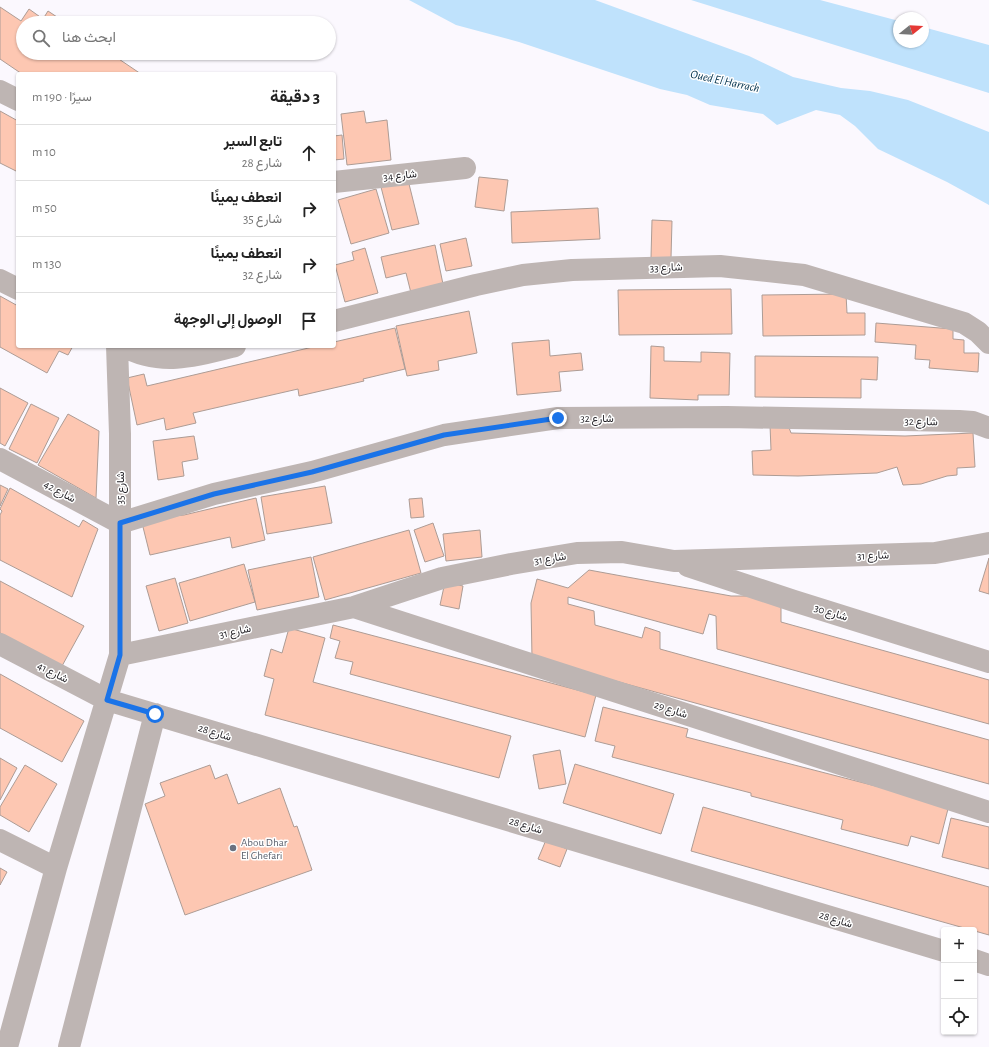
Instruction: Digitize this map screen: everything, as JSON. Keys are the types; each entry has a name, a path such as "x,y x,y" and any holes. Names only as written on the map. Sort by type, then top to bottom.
{"street":[{"path":"0,91 16,99"},
{"name":"شارع 34","path":"336,182 465,168"},
{"name":"شارع 33","path":"336,320 476,285 523,275 572,270 720,266 804,275 964,323 978,332 989,343"},
{"path":"0,280 16,288"},
{"name":"شارع 35","path":"7,1047 7,1021 56,868 120,655 120,434 117,348"},
{"path":"126,348 149,355 173,359 192,357 227,348"},
{"name":"شارع 32","path":"120,523 214,494 312,472 444,435 558,418 727,417 952,421 973,422 989,428"},
{"name":"شارع 42","path":"0,459 120,523"},
{"name":"شارع 31","path":"120,655 354,607 442,578 511,564 578,553 622,552 674,561 935,553 989,543"},
{"name":"شارع 30","path":"674,561 794,601 989,662"},
{"name":"شارع 29","path":"354,607 989,812"},
{"name":"شارع 41","path":"0,644 107,700"},
{"name":"شارع 28","path":"107,700 941,950"},
{"path":"69,1047 155,714"},
{"path":"0,840 56,868"},
{"path":"977,961 989,965"}],"water":[{"name":"Oued El Harrach","path":"409,0 595,0 749,56 793,77 841,88 870,91 908,100 989,132 989,205 947,182 878,149 855,126 840,115 816,110 777,125 763,114 710,105 687,95 660,89 519,42 456,25"},
{"path":"691,0 820,0 893,19 893,48 929,48 929,29 989,45 989,93"}],"building":[{"path":"0,7 16,18 16,60 120,60 138,72 19,72 0,59"},
{"path":"29,9 39,16 24,16"},
{"path":"48,11 56,16 45,16"},
{"path":"0,111 16,120 16,171 0,163"},
{"path":"364,111 366,123 387,120 391,160 347,165 341,114"},
{"path":"342,135 344,159 336,160 336,136"},
{"path":"479,177 508,180 504,211 475,207"},
{"path":"408,180 419,224 392,230 381,187"},
{"path":"376,189 389,233 351,244 338,200"},
{"path":"598,208 600,239 512,243 511,212"},
{"path":"652,220 672,221 671,258 651,258"},
{"path":"466,238 472,266 446,271 440,244"},
{"path":"435,245 444,289 412,297 406,273 386,278 381,257"},
{"path":"365,248 378,293 345,302 336,265 354,260 352,252"},
{"path":"731,289 732,334 619,335 618,290"},
{"path":"846,294 847,313 865,313 865,335 763,336 762,295"},
{"path":"0,296 16,305 16,348 72,348 68,355 59,351 47,373 0,347"},
{"path":"469,311 477,353 438,361 439,370 407,376 396,326"},
{"path":"876,323 953,329 953,339 964,340 964,353 979,353 978,372 929,368 930,360 915,359 916,345 875,342"},
{"path":"395,328 405,369 363,379 364,381 299,396 298,389 193,413 196,423 166,430 164,418 137,425 127,378 144,374 147,386 308,348 336,348 336,342"},
{"path":"549,340 550,356 581,353 583,370 559,372 561,391 517,395 512,343"},
{"path":"651,346 664,347 664,361 701,362 701,352 730,353 729,395 698,395 698,400 650,398"},
{"path":"755,356 878,357 877,380 861,379 861,398 755,397"},
{"path":"0,388 28,403 5,446 0,443"},
{"path":"31,404 59,418 37,463 9,449"},
{"path":"68,414 99,431 96,498 38,465"},
{"path":"770,425 788,425 791,433 905,436 973,433 975,467 957,468 957,475 947,476 921,484 903,485 897,467 877,473 798,476 753,475 752,451 771,450"},
{"path":"194,436 198,459 182,462 184,476 158,480 153,441"},
{"path":"0,485 8,489 0,506"},
{"path":"325,486 332,523 267,534 261,497"},
{"path":"10,488 79,527 83,520 98,529 72,597 0,560 0,515 2,511 0,509"},
{"path":"256,498 265,540 232,548 230,537 150,555 141,519 184,515"},
{"path":"422,498 424,517 411,518 409,499"},
{"path":"433,523 444,556 425,562 414,530"},
{"path":"409,530 421,573 325,600 313,557"},
{"path":"480,530 482,557 446,561 443,534"},
{"path":"311,557 319,597 257,610 248,570"},
{"path":"989,558 989,594 979,591"},
{"path":"244,564 255,602 190,621 179,583"},
{"path":"589,570 731,596 758,596 781,602 781,622 989,680 989,724 717,649 716,616 709,614 703,634 568,597 568,604 594,611 595,625 642,638 645,627 660,632 660,649 989,740 989,784 532,658 531,603 537,579 568,588"},
{"path":"175,578 188,623 159,631 146,586"},
{"path":"0,581 84,626 62,666 0,633"},
{"path":"445,582 463,586 459,609 440,605"},
{"path":"333,625 596,695 585,737 350,674 353,662 335,658 340,641 330,638"},
{"path":"289,628 325,638 313,682 511,736 499,778 265,715 274,679 264,676 271,649 282,653"},
{"path":"0,674 84,721 62,762 0,728"},
{"path":"603,707 688,729 686,737 949,805 939,844 911,836 908,846 841,829 843,820 751,796 751,793 612,757 615,746 595,741"},
{"path":"560,750 566,784 539,789 533,755"},
{"path":"0,758 17,768 0,800"},
{"path":"575,764 674,794 661,834 563,803"},
{"path":"25,765 57,784 29,832 0,815 0,807"},
{"name":"Abou Dhar El Ghefari","path":"210,765 215,779 227,774 238,804 280,788 294,827 297,826 312,870 185,915 145,804 165,796 160,783"},
{"path":"703,807 989,887 989,935 977,932 977,927 961,927 691,851"},
{"path":"951,818 989,827 989,869 942,857"},
{"path":"546,840 567,849 560,867 538,859"},
{"path":"0,868 7,872 0,885"}],"place":[{"name":"Abou Dhar El Ghefari","path":"233,848"}],"route":[{"path":"155,714 107,700 120,655 120,523 214,494 312,472 444,435 558,418"}]}
